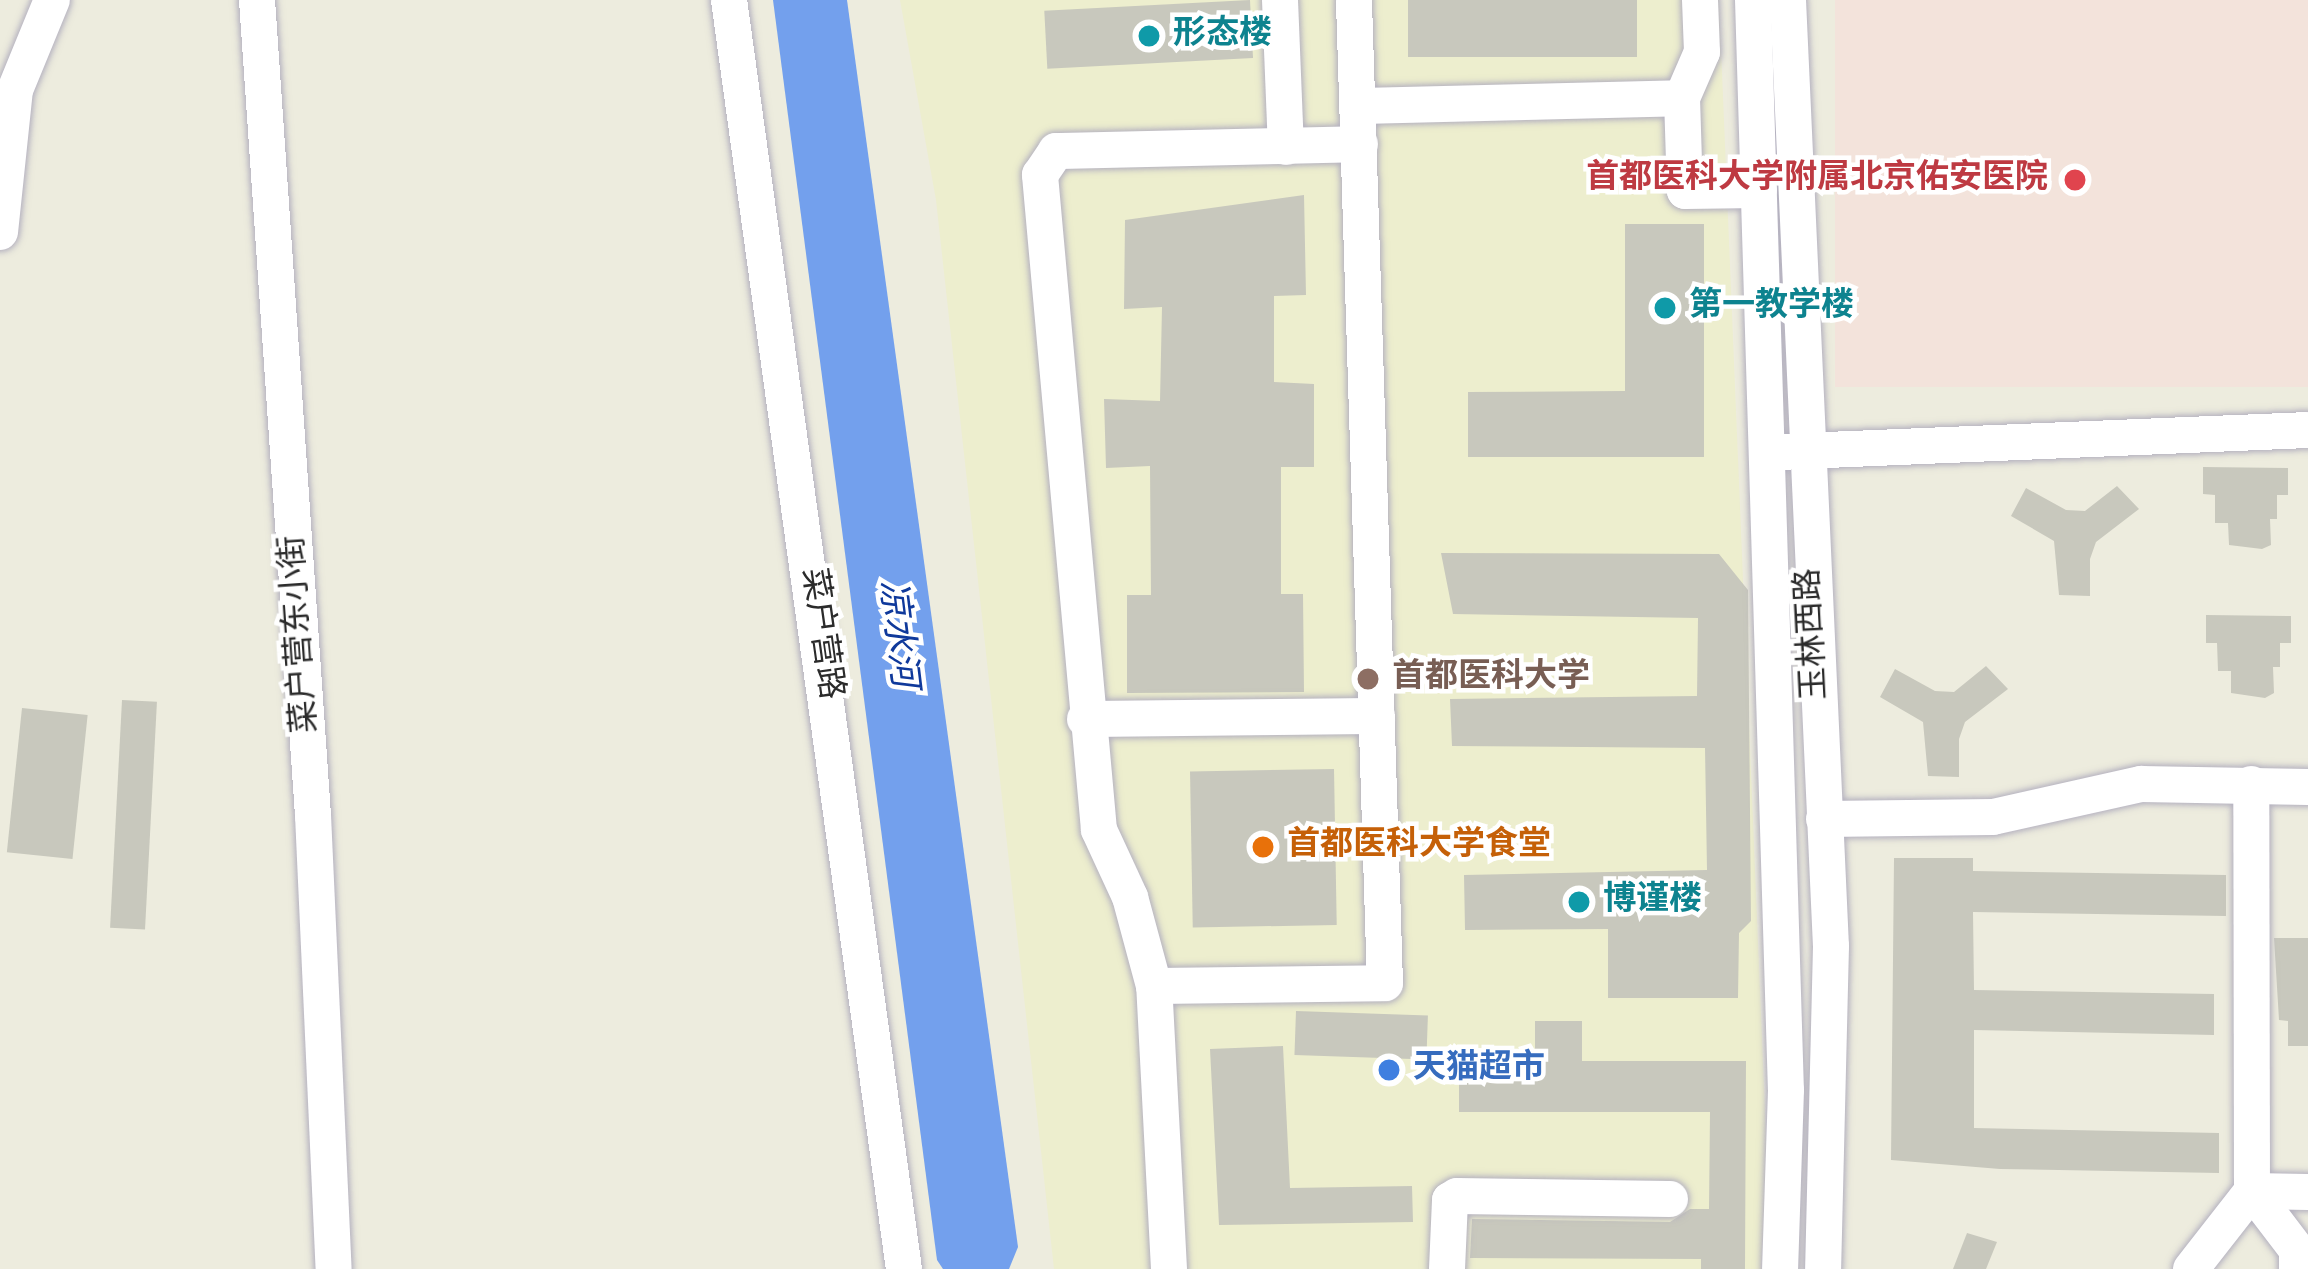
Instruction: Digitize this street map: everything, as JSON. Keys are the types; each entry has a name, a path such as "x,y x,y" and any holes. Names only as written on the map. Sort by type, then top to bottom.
{"street":[{"path":"0,232 15,90 52,0"},
{"name":"菜户营东小街","path":"257,0 313,815 334,1269"},
{"name":"菜户营路","path":"729,0 904,1269"},
{"path":"1280,0 1286,146"},
{"path":"1154,986 1384,983 1354,0"},
{"path":"1700,0 1702,52 1682,98 1685,191 1759,190"},
{"name":"玉林西路","path":"1753,0 1759,190 1824,819 1832,993 1823,1269"},
{"name":"玉林西路","path":"1780,1269 1786,1090 1788,0"},
{"path":"1359,106 1682,98"},
{"path":"1169,1269 1154,986 1130,897 1099,830 1085,719 1040,175 1055,151 1360,144"},
{"path":"1787,452 2308,430"},
{"path":"1085,719 1377,716"},
{"path":"1824,819 1994,817 2141,784 2308,787"},
{"path":"2251,784 2252,1191 2297,1250 2297,1269"},
{"path":"2252,1191 2308,1192"},
{"path":"2191,1269 2252,1191"},
{"path":"1447,1269 1450,1200 1457,1196 1670,1199"}],"shaded area":[{"name":"首都医科大学","path":"900,0 1719,0 1767,1159 1761,1269 1054,1269 936,200"},
{"name":"首都医科大学附属北京佑安医院","path":"1835,0 2308,0 2308,387 1835,387"}],"water":[{"name":"凉水河","path":"773,0 847,0 1018,1247 1009,1269 943,1269 937,1260"}],"building":[{"name":"形态楼","path":"1250,0 1253,58 1047,69 1044,11"},
{"path":"1408,0 1637,0 1637,57 1408,57"},
{"path":"1304,195 1306,295 1274,296 1274,382 1314,384 1314,467 1281,467 1281,594 1303,594 1304,692 1127,693 1127,595 1151,595 1150,466 1106,468 1104,399 1160,401 1162,307 1124,309 1125,220"},
{"name":"第一教学楼","path":"1625,224 1704,224 1704,457 1468,457 1468,392 1625,391"},
{"path":"2203,467 2288,468 2288,495 2277,495 2277,519 2270,519 2271,545 2262,549 2229,545 2228,523 2215,523 2215,495 2203,494"},
{"path":"2117,486 2139,509 2096,542 2090,559 2090,596 2059,595 2054,541 2011,516 2026,488 2066,510 2085,511"},
{"path":"1441,553 1719,554 1748,590 1751,921 1739,933 1738,998 1608,998 1608,929 1465,930 1464,875 1707,870 1705,748 1452,746 1450,699 1697,696 1698,618 1453,614"},
{"path":"2206,615 2291,616 2291,643 2280,643 2280,667 2273,667 2274,693 2265,698 2231,693 2231,671 2218,671 2217,643 2206,643"},
{"path":"1986,666 2008,689 1965,722 1959,739 1959,777 1928,776 1923,722 1880,697 1895,669 1935,691 1954,692"},
{"path":"122,700 157,702 145,930 110,928"},
{"path":"22,708 88,715 72,859 7,852"},
{"name":"首都医科大学食堂","path":"1334,769 1337,925 1193,927 1190,772"},
{"path":"1894,858 1973,858 1973,871 2226,875 2226,916 1973,912 1974,990 2214,994 2214,1035 1974,1030 1974,1128 2219,1133 2219,1173 2000,1169 1891,1160"},
{"path":"2274,938 2308,938 2308,1046 2288,1046 2288,1021 2279,1020"},
{"path":"1296,1011 1428,1016 1426,1060 1294,1055"},
{"path":"1535,1021 1582,1021 1582,1061 1746,1061 1745,1269 1701,1269 1701,1259 1470,1258 1472,1219 1670,1222 1690,1209 1709,1209 1710,1112 1459,1112 1459,1069 1535,1070"},
{"path":"1283,1046 1290,1188 1412,1186 1413,1222 1219,1225 1210,1049"},
{"path":"1967,1233 1997,1242 1986,1269 1953,1269"}],"place":[{"name":"形态楼","path":"1149,36"},
{"name":"首都医科大学附属北京佑安医院","path":"2075,180"},
{"name":"第一教学楼","path":"1665,308"},
{"name":"首都医科大学","path":"1368,679"},
{"name":"首都医科大学食堂","path":"1263,847"},
{"name":"博谨楼","path":"1579,902"},
{"name":"天猫超市","path":"1389,1070"}]}
